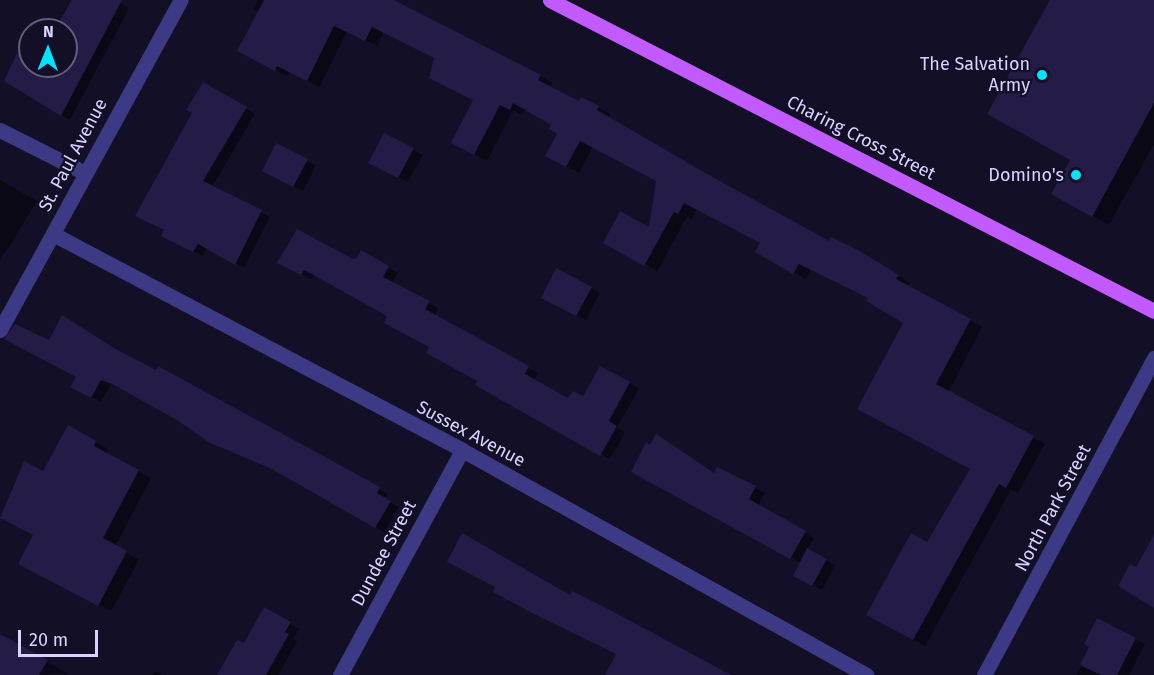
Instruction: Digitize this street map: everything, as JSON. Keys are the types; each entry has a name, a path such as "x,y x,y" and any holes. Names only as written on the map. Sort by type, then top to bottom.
{"main road":[{"name":"Charing Cross Street","path":"550,0 1154,311"}],"street":[{"name":"St. Paul Avenue","path":"0,330 53,234 83,172 181,0"},
{"path":"0,130 83,172"},
{"name":"Sussex Avenue","path":"53,234 462,450 867,675"},
{"name":"North Park Street","path":"984,675 1154,358"},
{"name":"Dundee Street","path":"340,675 462,450"}],"building":[{"path":"71,0 122,0 61,116 4,81 17,53 18,78 78,78 78,18 61,18"},
{"path":"264,0 394,0 541,75 538,80 579,101 581,97 599,106 597,110 702,171 829,241 831,237 858,250 899,275 896,279 971,319 936,384 1034,436 1006,488 999,484 913,640 866,615 911,533 927,542 970,469 857,409 903,323 866,301 868,298 799,264 793,274 755,252 760,243 684,203 678,214 674,212 644,266 603,243 620,211 649,227 656,181 580,141 566,167 545,156 557,134 549,129 551,125 513,103 510,110 500,105 474,155 451,143 473,100 429,78 434,58 372,27 365,41 334,26 307,81 277,66 275,71 237,51"},
{"path":"1050,0 1154,0 1154,103 1092,217 1051,194 1070,160 987,114"},
{"path":"203,82 247,107 203,181 262,210 235,265 198,244 193,252 161,236 164,230 135,216 192,113 186,110"},
{"path":"384,133 414,148 398,178 368,163"},
{"path":"276,143 308,159 293,187 262,171"},
{"path":"297,229 351,258 356,259 361,250 389,266 383,277 430,301 425,309 529,366 525,374 568,398 573,391 583,396 600,366 630,382 609,421 617,426 600,456 475,385 477,381 426,353 429,347 384,323 387,316 304,270 301,275 277,263"},
{"path":"556,268 592,287 576,316 541,298"},
{"path":"62,315 116,349 156,370 158,366 380,487 377,493 391,501 375,528 272,469 210,443 177,420 112,384 101,380 91,398 70,387 76,377 4,339 15,324 49,340"},
{"path":"68,425 96,441 94,446 139,470 103,538 127,551 98,606 18,564 33,535 0,518 24,461 43,471"},
{"path":"656,434 714,473 717,467 756,486 749,499 806,531 790,559 631,472 646,442 650,445"},
{"path":"462,533 570,595 572,591 731,675 605,675 616,654 493,592 495,587 447,562"},
{"path":"1154,535 1154,608 1118,586 1130,564 1136,567"},
{"path":"807,548 827,559 812,586 793,576"},
{"path":"264,607 291,622 285,632 289,634 266,675 217,675 237,640 244,643"},
{"path":"1097,618 1136,638 1117,675 1101,675 1080,665 1089,647 1084,644"},
{"path":"0,634 48,660 39,675 0,675"}],"place":[{"name":"The Salvation Army","path":"1042,75"},
{"name":"Domino's","path":"1076,175"}]}
